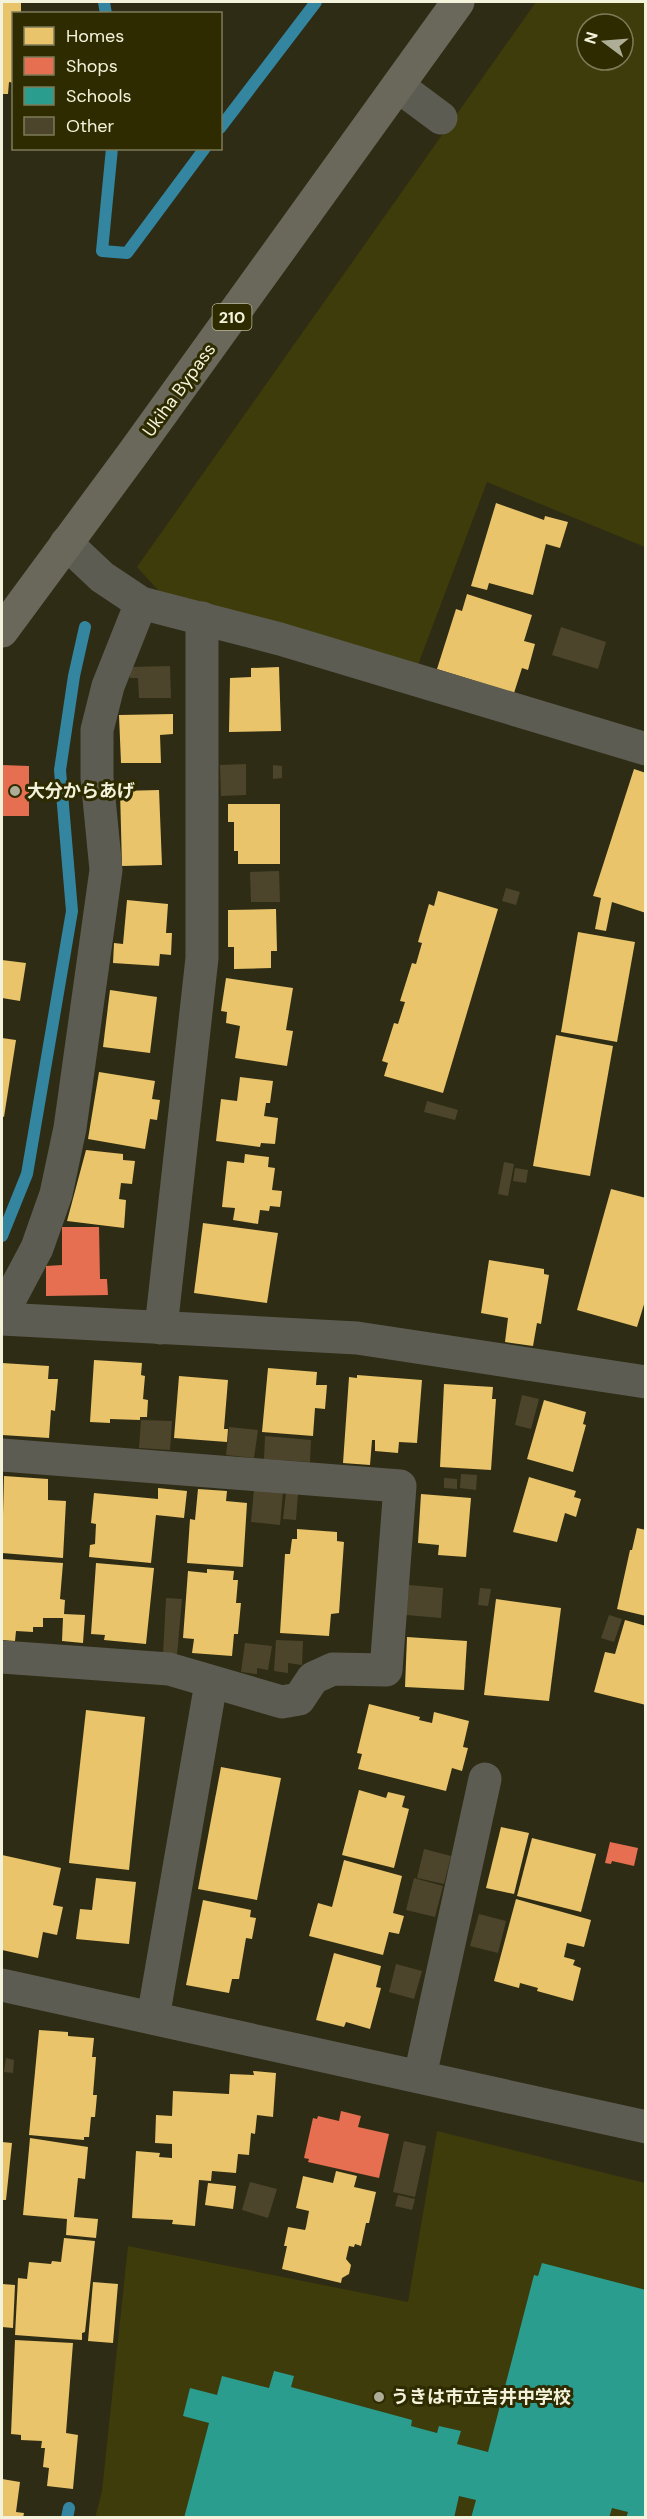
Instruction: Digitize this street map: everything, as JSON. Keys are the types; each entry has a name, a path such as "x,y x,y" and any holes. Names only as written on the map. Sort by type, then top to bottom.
{"highway":[{"name":"Ukiha Bypass","path":"2,631 458,2"}],"street":[{"path":"398,86 441,118"},
{"path":"66,543 102,577 141,603 202,618 645,749"},
{"path":"2,1314 37,1248 56,1194 70,1128 106,870 97,778 97,730 108,686 141,603"},
{"path":"161,1328 202,958 202,618"},
{"path":"2,1319 357,1338 645,1382"},
{"path":"2,1455 400,1486 386,1670 333,1669 313,1678 299,1699 282,1702 169,1669 2,1657"},
{"path":"153,2018 212,1683"},
{"path":"420,2076 485,1779"},
{"path":"2,1985 645,2127"}],"shaded area":[{"path":"536,2 645,2 645,547 487,482 416,670 159,591 137,567"},
{"name":"うきは市立吉井中学校","path":"437,2131 645,2183 645,2517 95,2518 102,2491 128,2246 408,2302"}],"building: Homes":[{"path":"2,2 21,2 21,12 12,12 12,83 9,82 8,94 2,94"},
{"path":"496,503 544,520 545,516 568,522 560,548 546,544 533,595 489,583 487,590 471,586"},
{"path":"467,594 532,615 524,641 535,644 528,670 522,668 514,693 437,669 456,609 462,611"},
{"path":"279,667 281,731 229,732 230,678 251,677 251,668"},
{"path":"173,714 173,734 160,735 161,763 121,763 119,715"},
{"path":"634,769 646,773 646,913 612,902 606,931 595,929 601,898 593,896"},
{"path":"159,790 162,865 122,866 120,791"},
{"path":"228,804 280,804 280,864 238,864 238,851 234,851 234,822 228,822"},
{"path":"438,891 498,909 443,1093 384,1076 388,1063 382,1061 394,1023 398,1024 405,1002 400,1001 412,963 416,964 422,943 418,942 429,904 434,906"},
{"path":"127,900 168,904 166,933 172,933 171,955 160,954 159,966 113,963 114,943 123,944"},
{"path":"276,909 277,951 271,951 271,968 234,969 234,947 228,947 228,910"},
{"path":"578,932 635,942 617,1042 561,1032"},
{"path":"2,960 26,963 20,1001 2,998"},
{"path":"226,978 293,988 286,1030 293,1031 287,1066 235,1058 240,1026 226,1023 227,1012 221,1011"},
{"path":"110,990 157,997 150,1053 103,1047"},
{"path":"556,1035 613,1046 590,1176 533,1166"},
{"path":"2,1038 16,1040 4,1117 2,1116"},
{"path":"99,1072 155,1081 152,1099 160,1100 157,1120 150,1119 145,1149 88,1139"},
{"path":"240,1077 273,1081 270,1103 266,1103 264,1116 278,1118 275,1144 261,1143 260,1147 216,1141 221,1099 237,1101"},
{"path":"86,1150 123,1154 123,1160 135,1161 132,1184 121,1183 119,1199 126,1200 124,1228 67,1221"},
{"path":"245,1154 269,1157 268,1167 275,1168 272,1190 282,1191 280,1207 270,1206 269,1211 260,1210 258,1224 233,1220 235,1208 222,1207 227,1161 244,1163"},
{"path":"611,1189 646,1198 646,1298 637,1327 577,1310"},
{"path":"203,1223 278,1233 267,1303 194,1293"},
{"path":"489,1260 544,1269 544,1274 549,1275 541,1324 537,1323 533,1346 505,1342 508,1318 481,1313"},
{"path":"94,1360 142,1363 141,1375 145,1376 143,1399 148,1400 147,1417 140,1417 140,1420 110,1419 110,1423 90,1422"},
{"path":"2,1363 49,1366 48,1379 58,1379 55,1411 51,1410 49,1438 2,1435"},
{"path":"268,1368 317,1372 316,1385 327,1385 325,1409 315,1408 313,1436 262,1432"},
{"path":"357,1375 422,1380 417,1443 399,1442 398,1453 375,1451 375,1440 372,1440 370,1465 343,1463 349,1377 357,1378"},
{"path":"179,1376 228,1380 224,1429 228,1429 227,1442 174,1438"},
{"path":"444,1384 493,1387 492,1399 496,1399 491,1470 440,1467"},
{"path":"544,1400 586,1412 583,1424 586,1425 573,1472 527,1459"},
{"path":"4,1476 48,1479 48,1500 66,1501 63,1558 2,1553"},
{"path":"529,1477 576,1491 574,1497 581,1499 576,1517 565,1513 557,1542 513,1532"},
{"path":"158,1488 187,1491 184,1518 156,1515 151,1563 89,1557 90,1545 95,1544 96,1524 91,1523 94,1493 158,1499"},
{"path":"198,1489 227,1491 226,1501 247,1503 243,1567 187,1563 190,1519 195,1520"},
{"path":"421,1494 471,1498 466,1557 438,1555 439,1545 418,1543"},
{"path":"637,1528 646,1530 646,1616 617,1609"},
{"path":"297,1529 337,1532 337,1541 344,1542 339,1613 331,1614 329,1636 280,1633 285,1554 290,1554 292,1539 297,1539"},
{"path":"2,1559 63,1563 60,1599 65,1600 64,1614 85,1615 83,1643 62,1641 63,1618 43,1618 43,1627 33,1627 33,1632 16,1631 15,1641 2,1640"},
{"path":"96,1563 154,1568 146,1644 104,1640 105,1635 91,1634"},
{"path":"207,1569 234,1571 233,1580 238,1580 236,1603 241,1603 238,1634 234,1634 232,1656 192,1653 194,1639 183,1638 188,1571 207,1573"},
{"path":"496,1599 561,1608 549,1701 484,1695"},
{"path":"625,1620 646,1626 646,1705 594,1692 605,1652 615,1654"},
{"path":"407,1637 467,1641 464,1690 405,1687"},
{"path":"369,1704 420,1717 419,1720 432,1723 434,1712 469,1721 463,1747 468,1748 462,1771 452,1768 446,1791 358,1769 362,1754 357,1753"},
{"path":"86,1710 145,1717 129,1870 69,1863"},
{"path":"221,1767 281,1778 257,1900 198,1889"},
{"path":"359,1790 386,1798 388,1792 405,1796 402,1807 409,1809 394,1868 342,1855"},
{"path":"501,1827 529,1833 514,1894 486,1888"},
{"path":"532,1838 596,1854 581,1912 517,1896"},
{"path":"2,1855 61,1868 53,1905 63,1907 57,1935 43,1932 38,1958 2,1950"},
{"path":"344,1860 402,1876 393,1913 404,1916 399,1934 389,1932 383,1955 309,1936 318,1903 332,1907"},
{"path":"96,1878 136,1882 129,1944 76,1939 80,1909 92,1910"},
{"path":"516,1899 591,1920 584,1947 567,1943 564,1957 575,1960 573,1965 581,1968 573,2001 537,1991 538,1988 520,1983 519,1988 494,1981"},
{"path":"203,1900 251,1910 250,1917 256,1918 252,1939 246,1938 239,1979 232,1979 229,1993 186,1985"},
{"path":"334,1953 381,1966 376,1987 381,1988 370,2029 346,2022 344,2027 316,2020"},
{"path":"39,2030 68,2032 68,2036 94,2038 92,2057 96,2057 93,2095 97,2095 95,2117 91,2117 89,2137 84,2137 84,2140 29,2135"},
{"path":"253,2071 276,2073 273,2117 257,2115 255,2134 251,2133 249,2155 238,2154 236,2173 212,2171 211,2181 199,2180 195,2226 172,2224 173,2220 132,2218 136,2151 160,2153 159,2157 172,2158 172,2144 155,2143 156,2115 172,2116 173,2091 229,2094 230,2074 254,2075"},
{"path":"30,2138 88,2147 85,2179 78,2178 74,2217 98,2219 96,2238 66,2235 67,2219 23,2215"},
{"path":"2,2142 12,2143 6,2200 2,2200"},
{"path":"336,2171 357,2176 354,2187 376,2192 361,2246 355,2244 354,2247 349,2246 346,2259 351,2265 349,2274 342,2278 341,2283 282,2269 288,2227 305,2230 306,2227 309,2211 296,2208 303,2176 333,2183"},
{"path":"208,2183 236,2186 233,2209 205,2205"},
{"path":"64,2238 95,2241 85,2332 82,2333 82,2340 15,2335 18,2278 27,2279 29,2262 51,2264 52,2261 61,2262"},
{"path":"93,2282 118,2284 113,2343 88,2341"},
{"path":"2,2284 15,2285 13,2328 2,2327"},
{"path":"15,2340 73,2343 66,2433 78,2435 73,2489 47,2486 49,2468 43,2467 45,2448 41,2448 42,2441 21,2440 21,2435 11,2434"},
{"path":"2,2479 20,2482 16,2512 24,2513 23,2518 2,2518"}],"building: Shops":[{"name":"大分からあげ","path":"2,765 29,766 29,816 2,816"},
{"path":"62,1227 99,1227 100,1279 107,1279 108,1295 46,1296 46,1266 62,1265"},
{"path":"610,1842 638,1848 634,1866 612,1861 611,1864 605,1863"},
{"path":"341,2111 361,2116 358,2127 389,2134 379,2178 308,2162 309,2159 304,2158 313,2118 317,2119 318,2116 339,2121"}],"building: Schools":[{"path":"542,2263 646,2290 646,2518 626,2518 628,2512 612,2508 609,2518 471,2518 476,2500 459,2496 454,2518 184,2518 209,2423 183,2416 190,2388 217,2395 222,2376 269,2388 274,2371 294,2376 291,2387 412,2420 411,2426 437,2433 439,2426 461,2431 457,2444 488,2452 534,2275 538,2276"}],"building: Other":[{"path":"561,627 606,642 598,669 552,655"},
{"path":"170,666 171,698 139,698 138,678 130,678 130,667"},
{"path":"246,764 246,795 221,796 220,765"},
{"path":"273,765 282,766 282,778 273,779"},
{"path":"279,871 280,902 251,902 250,872"},
{"path":"506,888 520,892 516,905 502,901"},
{"path":"427,1101 458,1110 455,1120 424,1112"},
{"path":"504,1162 514,1164 508,1196 498,1194"},
{"path":"515,1168 528,1170 526,1183 513,1181"},
{"path":"522,1395 539,1399 531,1429 515,1425"},
{"path":"141,1420 172,1421 170,1450 139,1448"},
{"path":"229,1427 258,1430 254,1458 226,1455"},
{"path":"265,1436 311,1440 310,1462 264,1459"},
{"path":"461,1474 477,1475 476,1490 460,1488"},
{"path":"444,1478 457,1479 457,1489 444,1488"},
{"path":"254,1489 283,1492 280,1525 251,1522"},
{"path":"286,1492 298,1493 296,1520 283,1519"},
{"path":"409,1585 443,1588 441,1618 406,1615"},
{"path":"480,1588 491,1589 488,1606 478,1605"},
{"path":"166,1598 182,1599 177,1655 163,1654"},
{"path":"609,1615 622,1619 614,1642 601,1638"},
{"path":"276,1640 303,1641 302,1665 288,1663 288,1673 274,1671"},
{"path":"245,1643 272,1646 268,1670 257,1668 257,1674 241,1672"},
{"path":"424,1849 451,1856 444,1884 417,1878"},
{"path":"414,1878 443,1886 435,1917 406,1910"},
{"path":"479,1914 506,1921 498,1953 470,1946"},
{"path":"396,1964 422,1971 414,1999 389,1992"},
{"path":"6,2058 14,2060 13,2073 4,2072"},
{"path":"404,2141 426,2146 415,2197 393,2192"},
{"path":"250,2182 277,2189 268,2218 242,2210"},
{"path":"398,2195 415,2199 412,2210 395,2206"}],"waterway":[{"path":"104,2 106,12"},
{"path":"222,125 316,2"},
{"path":"112,150 102,251 127,253 204,150"},
{"path":"2,1236 27,1174 72,911 60,770 74,676 85,627"},
{"path":"67,2518 69,2508"}],"place":[{"name":"大分からあげ","path":"15,791"},
{"name":"うきは市立吉井中学校","path":"379,2397"}]}
